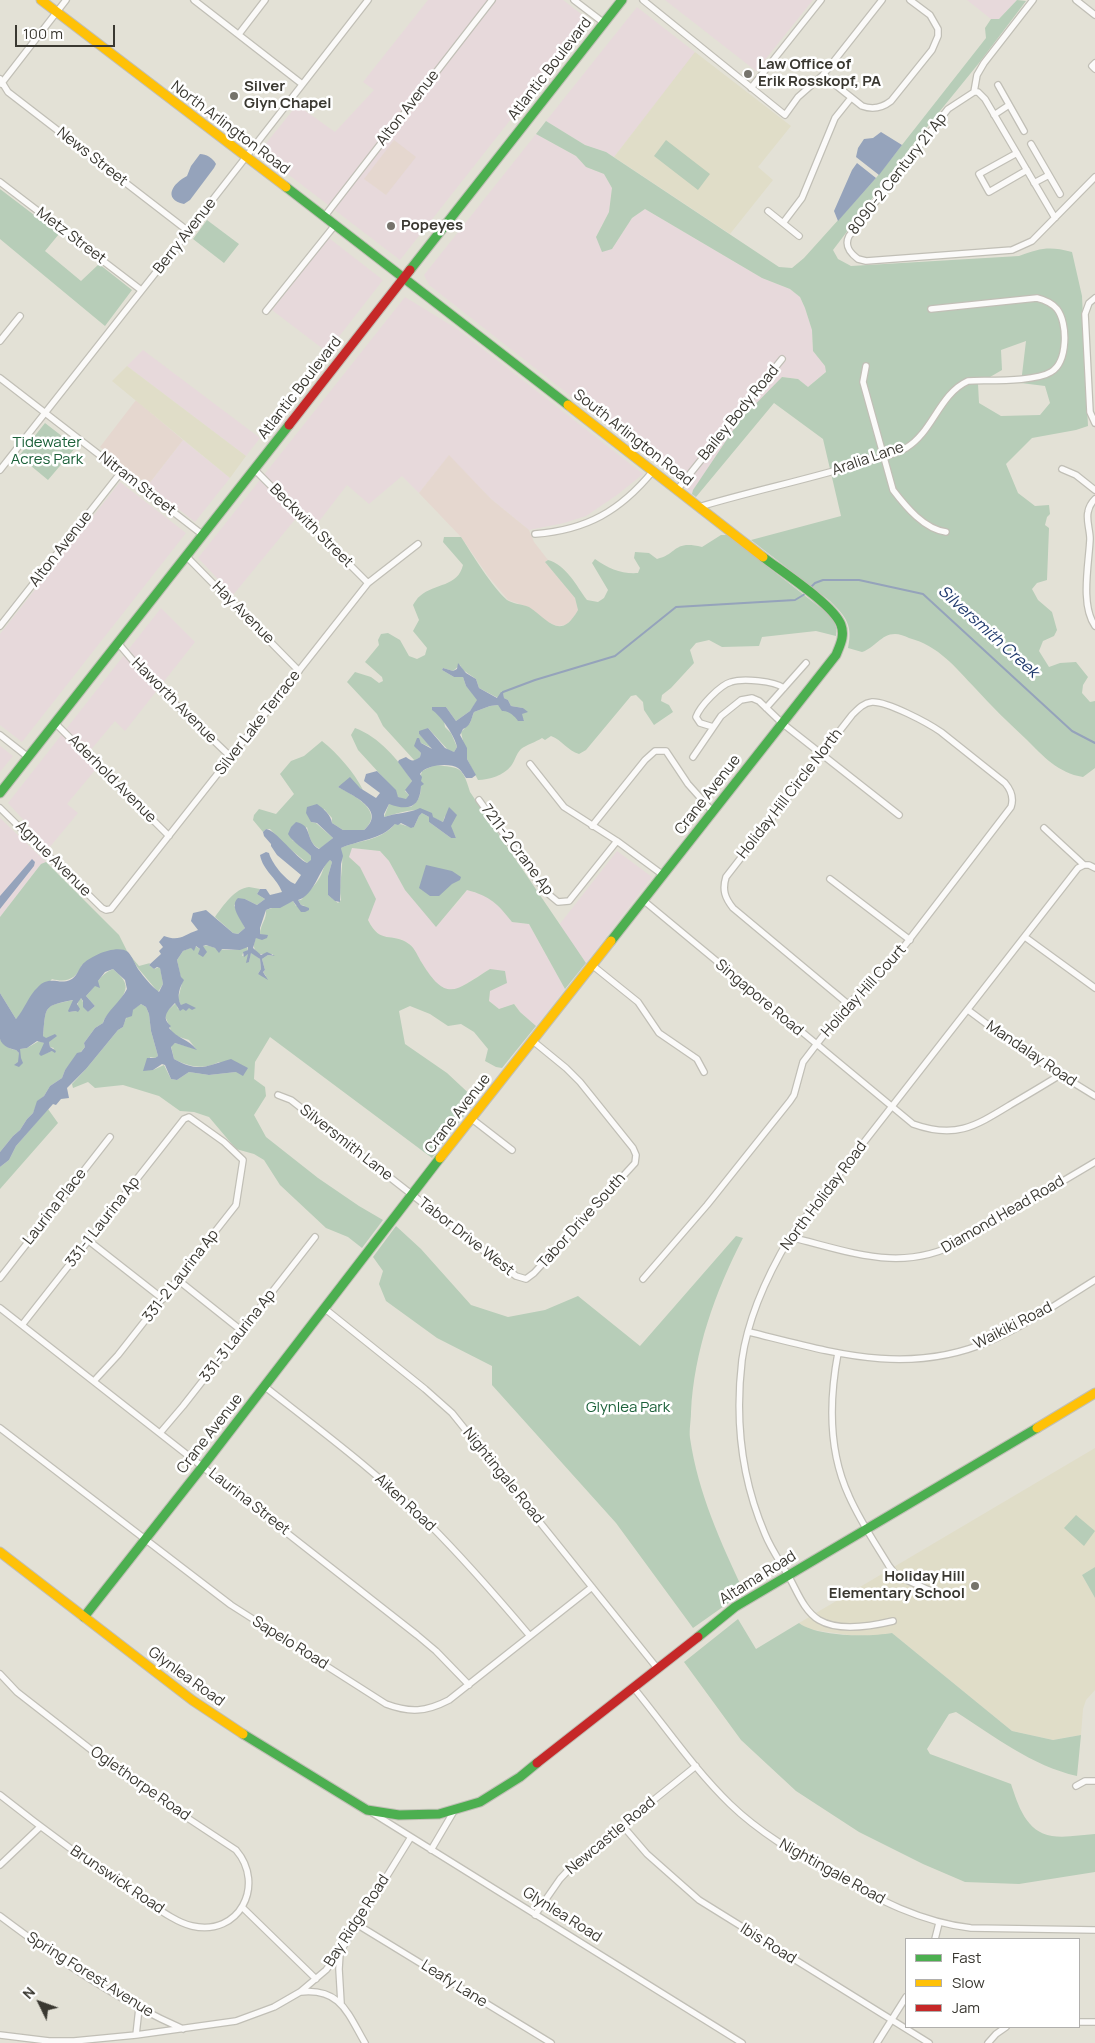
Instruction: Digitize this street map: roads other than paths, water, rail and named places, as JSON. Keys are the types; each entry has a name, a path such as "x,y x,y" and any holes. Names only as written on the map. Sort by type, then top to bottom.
{"street":[{"name":"North Arlington Road","path":"41,0 403,278"},
{"path":"1,82 66,0"},
{"path":"194,0 302,84"},
{"path":"239,34 265,0"},
{"name":"Berry Avenue","path":"0,470 368,0"},
{"name":"Alton Avenue","path":"324,217 492,0"},
{"path":"574,0 604,23"},
{"name":"Atlantic Boulevard","path":"0,793 622,0"},
{"path":"642,0 785,115 798,97 823,75 882,0"},
{"path":"751,88 821,0"},
{"path":"823,75 862,106 876,108 886,106 932,50 938,36 938,29 930,15 910,0"},
{"path":"1033,0 984,63 977,75 974,92 978,92 985,99 1055,218"},
{"path":"1076,0 1095,14"},
{"path":"1095,63 1092,66 1095,69"},
{"name":"News Street","path":"1,82 8,92 188,231"},
{"path":"998,85 1024,131"},
{"name":"8090-2 Century 21 Ap","path":"974,92 948,109 849,236 846,241 847,247 858,259 1012,250 1032,241 1095,178"},
{"path":"783,223 802,198 835,118 852,98"},
{"path":"994,115 1010,106"},
{"path":"1031,144 1060,194"},
{"path":"1017,153 979,174 989,192 1027,170"},
{"path":"1034,184 1049,175"},
{"name":"Metz Street","path":"0,182 141,290"},
{"path":"768,212 799,236"},
{"path":"266,311 335,226"},
{"name":"South Arlington Road","path":"403,278 807,591 832,612 842,625"},
{"name":"Aralia Lane","path":"699,507 835,471 894,453 916,440 948,397 961,384 968,381 1039,377 1056,369 1062,360 1064,344 1062,320 1056,308 1044,299 1037,298 930,309"},
{"path":"1095,298 1089,303 1085,314 1090,412 1095,424"},
{"path":"0,341 20,316"},
{"name":"Bailey Body Road","path":"678,490 782,359"},
{"path":"866,366 863,382 893,490 928,526 935,530 946,532"},
{"name":"Nitram Street","path":"0,378 203,535"},
{"name":"Beckwith Street","path":"254,469 368,583"},
{"path":"1062,469 1076,475 1095,490"},
{"name":"Alton Avenue","path":"0,626 122,471"},
{"path":"534,534 572,529 590,523 608,513 632,495 653,471"},
{"path":"1095,499 1090,504 1087,513 1090,538 1087,565 1088,605 1095,626"},
{"name":"Silver Lake Terrace","path":"106,910 111,909 232,758 368,583 418,544"},
{"name":"Hay Avenue","path":"186,556 299,671"},
{"name":"Crane Avenue","path":"84,1617 203,1466 411,1195 782,723 840,647 843,639 842,625"},
{"name":"Haworth Avenue","path":"118,642 146,676 232,758"},
{"path":"766,708 806,663"},
{"path":"713,727 700,723 696,717 714,694 724,685 733,681 764,682 776,683 784,688"},
{"path":"693,757 721,716 741,700 752,698 759,701 782,723 899,815"},
{"name":"Holiday Hill Circle North","path":"848,1004 733,908 724,891 726,877 852,714 860,706 867,703 880,703 930,724 1005,783 1010,788 1013,797"},
{"name":"Aderhold Avenue","path":"55,723 169,836"},
{"path":"0,735 28,757"},
{"path":"592,826 655,751 666,751 688,784 713,812"},
{"path":"530,764 564,808 617,841 663,875"},
{"name":"Holiday Hill Court","path":"643,1279 707,1205 790,1101 794,1094 803,1062 848,1004 889,966 910,940 1005,818 1011,807 1013,797"},
{"name":"7211-2 Crane Ap","path":"479,800 546,892 558,902 569,901 617,841"},
{"name":"Agnue Avenue","path":"0,808 106,910"},
{"path":"1044,828 1084,865 1095,868"},
{"name":"North Holiday Road","path":"893,1621 869,1627 832,1624 819,1620 804,1605 766,1535 743,1465 739,1413 742,1357 769,1274 790,1237 1078,868 1084,865"},
{"path":"830,879 910,940"},
{"name":"Singapore Road","path":"643,900 912,1124 927,1129 944,1131 960,1130 978,1125 1060,1075"},
{"path":"1025,937 1095,988"},
{"path":"592,964 638,1002 659,1033 697,1059 704,1072"},
{"name":"Mandalay Road","path":"968,1010 1060,1075 1095,1096"},
{"name":"Tabor Drive South","path":"521,1278 526,1278 534,1273 635,1163 636,1156 633,1148 580,1082 533,1041"},
{"name":"Silversmith Lane","path":"278,1095 291,1100 411,1195"},
{"name":"331-2 Laurina Ap","path":"94,1381 118,1356 236,1205 243,1160 224,1142 189,1117 184,1119"},
{"path":"472,1118 512,1150"},
{"name":"331-1 Laurina Ap","path":"22,1326 184,1119"},
{"name":"Laurina Place","path":"0,1278 110,1137"},
{"name":"Diamond Head Road","path":"790,1237 884,1259 922,1257 954,1246 1095,1162"},
{"name":"Tabor Drive West","path":"411,1195 521,1278"},
{"name":"331-3 Laurina Ap","path":"160,1433 184,1406 315,1238"},
{"path":"89,1241 163,1299"},
{"path":"178,1280 242,1331"},
{"name":"Waikiki Road","path":"749,1332 864,1358 923,1359 951,1354 1002,1335 1095,1280"},
{"name":"Laurina Street","path":"0,1308 417,1635 436,1651 469,1685"},
{"name":"Nightingale Road","path":"324,1308 452,1413 657,1668"},
{"path":"838,1353 832,1391 833,1440 841,1476 848,1495 896,1574 935,1593"},
{"name":"Aiken Road","path":"264,1386 364,1465 415,1510 481,1577 530,1636"},
{"name":"Altama Road","path":"454,1811 480,1802 507,1786 730,1610 1095,1393"},
{"name":"Sapelo Road","path":"0,1428 231,1606 386,1704 398,1708 422,1711 434,1708 449,1700 592,1586"},
{"name":"Glynlea Road","path":"0,1552 192,1700 246,1736 735,2041 742,2043"},
{"name":"Oglethorpe Road","path":"0,1674 17,1692 130,1780 236,1850 246,1865 249,1875 248,1895 242,1907"},
{"name":"Nightingale Road","path":"633,1687 696,1766 744,1817 792,1852 892,1906 939,1923 971,1928 1095,1930"},
{"name":"Newcastle Road","path":"535,1915 560,1879 574,1864 696,1766"},
{"path":"1076,1786 1085,1781 1095,1781"},
{"name":"Brunswick Road","path":"0,1795 89,1863 160,1910 190,1926 203,1928 216,1926 228,1921 242,1907"},
{"name":"Glynlea Road","path":"367,1810 399,1815 439,1814 454,1811"},
{"path":"431,1850 454,1811"},
{"name":"Ibis Road","path":"622,1825 647,1854 699,1900 929,2043"},
{"path":"0,1865 40,1827"},
{"name":"Bay Ridge Road","path":"0,2035 66,2041 136,2035 236,2021 274,2007 300,1992 316,1979 340,1952 410,1837"},
{"path":"242,1907 316,1979"},
{"name":"Spring Forest Avenue","path":"0,1916 79,1972 139,2008 183,2029"},
{"path":"935,1938 939,1923"},
{"name":"Leafy Lane","path":"358,1925 551,2043"},
{"path":"340,1952 339,1969 342,2003 365,2043"},
{"path":"300,1992 312,1991 324,1994 342,2003"},
{"path":"878,2043 905,1999"},
{"path":"136,2035 139,2008"},
{"path":"1080,2022 1095,2022"},
{"path":"988,2043 1005,2028"}],"water":[{"path":"881,132 902,145 879,175 856,157 858,148 864,139 873,138"},
{"path":"200,154 209,157 216,164 190,200 184,204 177,202 173,198 172,191 187,176 191,166"},
{"path":"857,163 876,178 838,221 834,211"},
{"path":"458,663 466,673 476,679 479,688 497,698 503,692 504,698 508,700 511,706 523,708 528,712 522,714 524,721 518,721 507,711 502,711 498,705 474,712 469,724 460,735 467,748 467,759 476,775 472,778 466,778 458,768 449,765 426,768 420,774 422,777 421,781 424,784 421,786 415,803 407,807 389,804 384,814 384,817 420,808 432,813 433,817 443,822 449,807 457,815 451,826 456,838 451,838 429,822 429,817 422,813 414,827 411,828 401,823 395,824 377,837 341,848 343,856 340,902 335,901 328,895 328,876 332,862 330,860 304,898 298,900 301,905 309,908 309,910 301,912 293,901 280,908 266,910 260,934 268,935 267,938 262,940 256,938 253,948 261,955 267,952 275,956 268,955 262,959 265,970 263,972 268,980 258,974 261,969 260,959 251,953 249,962 246,963 248,954 244,957 243,952 248,950 248,947 240,950 222,949 219,953 215,948 206,945 203,946 207,952 203,957 198,954 200,949 196,946 194,951 191,948 183,951 177,960 181,977 184,980 179,992 181,1005 186,1003 196,1008 180,1011 175,1003 166,1014 166,1020 171,1026 169,1028 172,1032 190,1043 197,1050 175,1043 171,1047 174,1059 190,1066 202,1067 231,1059 248,1068 243,1076 236,1072 209,1075 189,1072 177,1080 171,1079 165,1065 162,1064 153,1070 143,1071 147,1058 158,1056 151,1031 149,1014 146,1007 141,1004 133,1010 132,1016 126,1018 123,1027 118,1030 86,1069 67,1088 69,1098 61,1099 56,1105 53,1104 16,1146 9,1160 0,1167 0,1152 33,1113 37,1101 44,1096 50,1086 62,1078 65,1070 77,1053 81,1052 85,1047 84,1043 95,1028 103,1023 127,989 125,980 113,969 105,972 98,981 100,988 95,986 86,996 95,1006 88,1012 83,1007 81,998 77,1004 80,1009 78,1012 68,1011 73,1000 51,1006 46,1013 43,1036 46,1038 55,1034 57,1036 49,1042 50,1047 56,1051 55,1053 52,1051 41,1056 39,1054 44,1043 37,1041 27,1048 20,1049 23,1063 19,1067 14,1065 18,1062 19,1053 4,1045 0,1039 0,993 16,1019 32,994 42,983 70,980 76,975 82,965 91,958 117,949 128,952 138,969 159,992 163,984 160,968 154,969 149,965 161,954 159,951 163,947 159,942 164,936 178,938 198,930 191,921 193,913 206,910 233,933 238,934 245,928 235,909 238,898 257,905 265,899 257,894 260,889 266,889 270,895 282,892 264,866 260,855 266,852 269,853 279,870 287,879 295,884 301,875 277,855 264,836 263,832 266,829 275,834 297,856 307,863 311,860 311,856 288,834 296,822 305,826 312,842 319,849 333,838 317,823 311,822 306,813 307,807 317,804 328,815 332,823 343,830 364,830 370,823 372,816 370,810 365,804 338,787 350,777 360,788 376,798 380,793 364,781 366,774 377,771 396,790 398,797 406,799 409,795 405,790 412,781 398,762 399,760 406,757 413,760 420,757 421,753 414,746 417,738 419,738 421,743 432,749 419,734 419,731 428,728 445,748 454,752 457,747 454,737 443,721 432,710 432,707 446,707 456,721 470,711 477,700 466,686 463,677 454,677 442,670 443,668 453,671 457,669"},
{"path":"32,859 35,862 34,866 0,909 0,896"},
{"path":"426,865 452,871 461,877 460,880 452,884 439,896 430,896 419,888"}],"waterway":[{"name":"Silversmith Creek","path":"810,588 815,583 823,580 859,580 923,594 1072,731 1095,743"},
{"name":"Silversmith Creek","path":"503,692 535,680 615,656 676,607 795,600 805,594"}],"place":[{"name":"Law Office of Erik Rosskopf, PA","path":"748,74"},
{"name":"Silver Glyn Chapel","path":"234,96"},
{"name":"Popeyes","path":"391,226"},
{"name":"Holiday Hill Elementary School","path":"975,1586"}],"park label":[{"name":"Tidewater Acres Park","path":"47,452"},
{"name":"Glynlea Park","path":"628,1408"}]}
